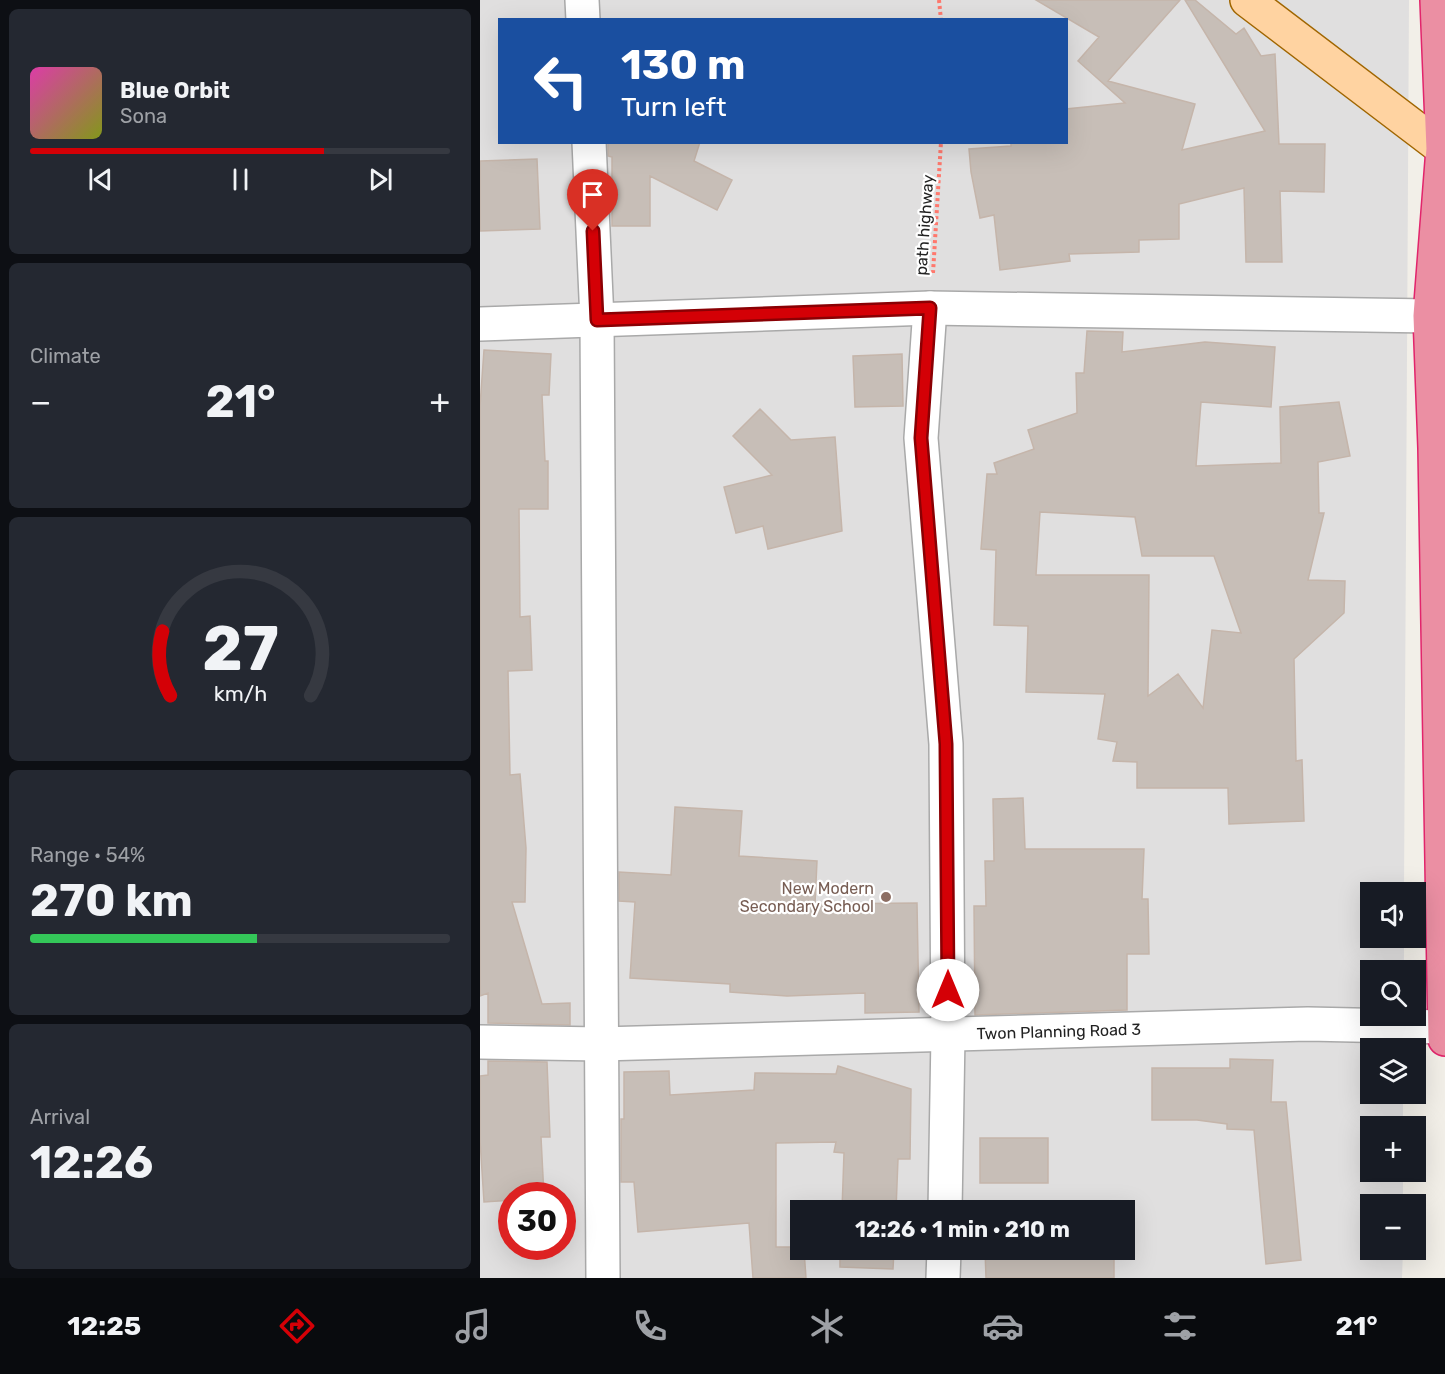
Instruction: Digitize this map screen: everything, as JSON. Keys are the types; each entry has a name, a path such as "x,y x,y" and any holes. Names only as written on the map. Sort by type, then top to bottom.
{"highway":[{"path":"1437,0 1443,149 1435,448 1445,1039"}],"main road":[{"path":"1247,0 1443,149"}],"street":[{"path":"582,0 583,18"},
{"path":"589,144 597,320 603,1278"},
{"path":"930,308 921,438 946,744 948,1035 945,1200"},
{"path":"480,324 930,308 1437,317"},
{"name":"Twon Planning Road 3","path":"480,1042 601,1044 1308,1024 1444,1027"},
{"path":"943,1278 944,1260"}],"path":[{"path":"939,0 941,18"},
{"name":"path highway","path":"930,308 941,144"}],"shaded area":[{"path":"480,0 1409,0 1404,882 1360,882 1360,948 1404,948 1404,960 1360,960 1360,1026 1404,1026 1403,1038 1360,1038 1360,1104 1403,1104 1403,1116 1360,1116 1360,1182 1403,1182 1403,1194 1360,1194 1360,1260 1403,1260 1402,1278 480,1278"}],"building":[{"path":"1036,0 1180,0 1108,81 1195,104 1182,150 1265,131 1185,0 1195,0 1236,34 1244,28 1261,56 1275,54 1279,144 1325,144 1324,192 1280,191 1282,262 1246,262 1244,188 1179,204 1179,239 1139,240 1139,252 1069,254 1070,261 1000,270 994,215 980,218 969,149 1011,146 1011,144 1068,144 1068,109 1125,103 1078,61 1099,37"},
{"path":"608,144 699,144 694,161 732,180 717,210 650,176 650,226 612,226 612,157 608,156"},
{"path":"537,159 540,229 480,231 480,161"},
{"path":"1087,331 1123,332 1122,352 1205,342 1275,347 1271,407 1201,402 1196,466 1281,463 1280,407 1339,402 1350,456 1318,462 1319,513 1324,513 1308,580 1345,581 1344,613 1294,659 1296,761 1302,760 1304,821 1229,824 1228,788 1137,788 1137,762 1113,761 1117,742 1098,739 1105,694 1026,692 1028,626 994,625 996,550 981,549 987,474 997,474 994,463 1034,449 1028,430 1077,413 1076,373 1084,373","holes":["1040,512 1135,517 1142,556 1214,556 1241,633 1212,630 1203,708 1178,674 1148,696 1149,575 1036,575"]},
{"path":"484,350 551,354 549,395 542,395 545,461 548,461 548,509 519,509 520,617 530,616 532,670 508,671 510,775 520,774 526,848 525,902 512,902 542,1004 570,1003 570,1025 488,1023 488,993 480,996 480,406"},
{"path":"902,354 903,406 855,407 853,356"},
{"path":"760,409 791,440 835,437 842,531 768,549 763,526 736,533 724,487 772,475 733,436"},
{"path":"1023,798 1025,849 1144,849 1142,899 1148,899 1149,954 1127,954 1127,1010 975,1015 974,906 986,906 985,861 994,861 993,799"},
{"path":"675,807 742,811 739,856 817,861 815,904 917,903 919,1012 865,1013 865,993 787,996 730,992 730,984 630,978 635,902 619,901 619,872 671,875"},
{"path":"1230,1059 1273,1060 1271,1102 1286,1102 1301,1260 1266,1264 1254,1130 1227,1129 1227,1124 1197,1120 1152,1120 1152,1068 1230,1068"},
{"path":"488,1061 547,1062 550,1137 541,1137 543,1182 498,1182 498,1201 484,1202 480,1140 480,1076 488,1075"},
{"path":"838,1066 911,1089 910,1159 898,1159 896,1200 842,1200 844,1153 834,1152 836,1142 776,1143 776,1247 790,1247 790,1260 805,1260 806,1278 753,1278 749,1223 638,1232 634,1182 621,1182 624,1072 669,1071 670,1095 754,1090 755,1073 836,1074"},
{"path":"980,1138 1048,1138 1048,1183 980,1183"},
{"path":"840,1260 893,1260 893,1269 840,1267"},
{"path":"985,1260 1114,1260 1114,1278 986,1278"}],"place":[{"name":"New Modern Secondary School","path":"886,897"}],"route":[{"path":"593,231 597,320 930,308 921,438 946,744 948,990"}]}
